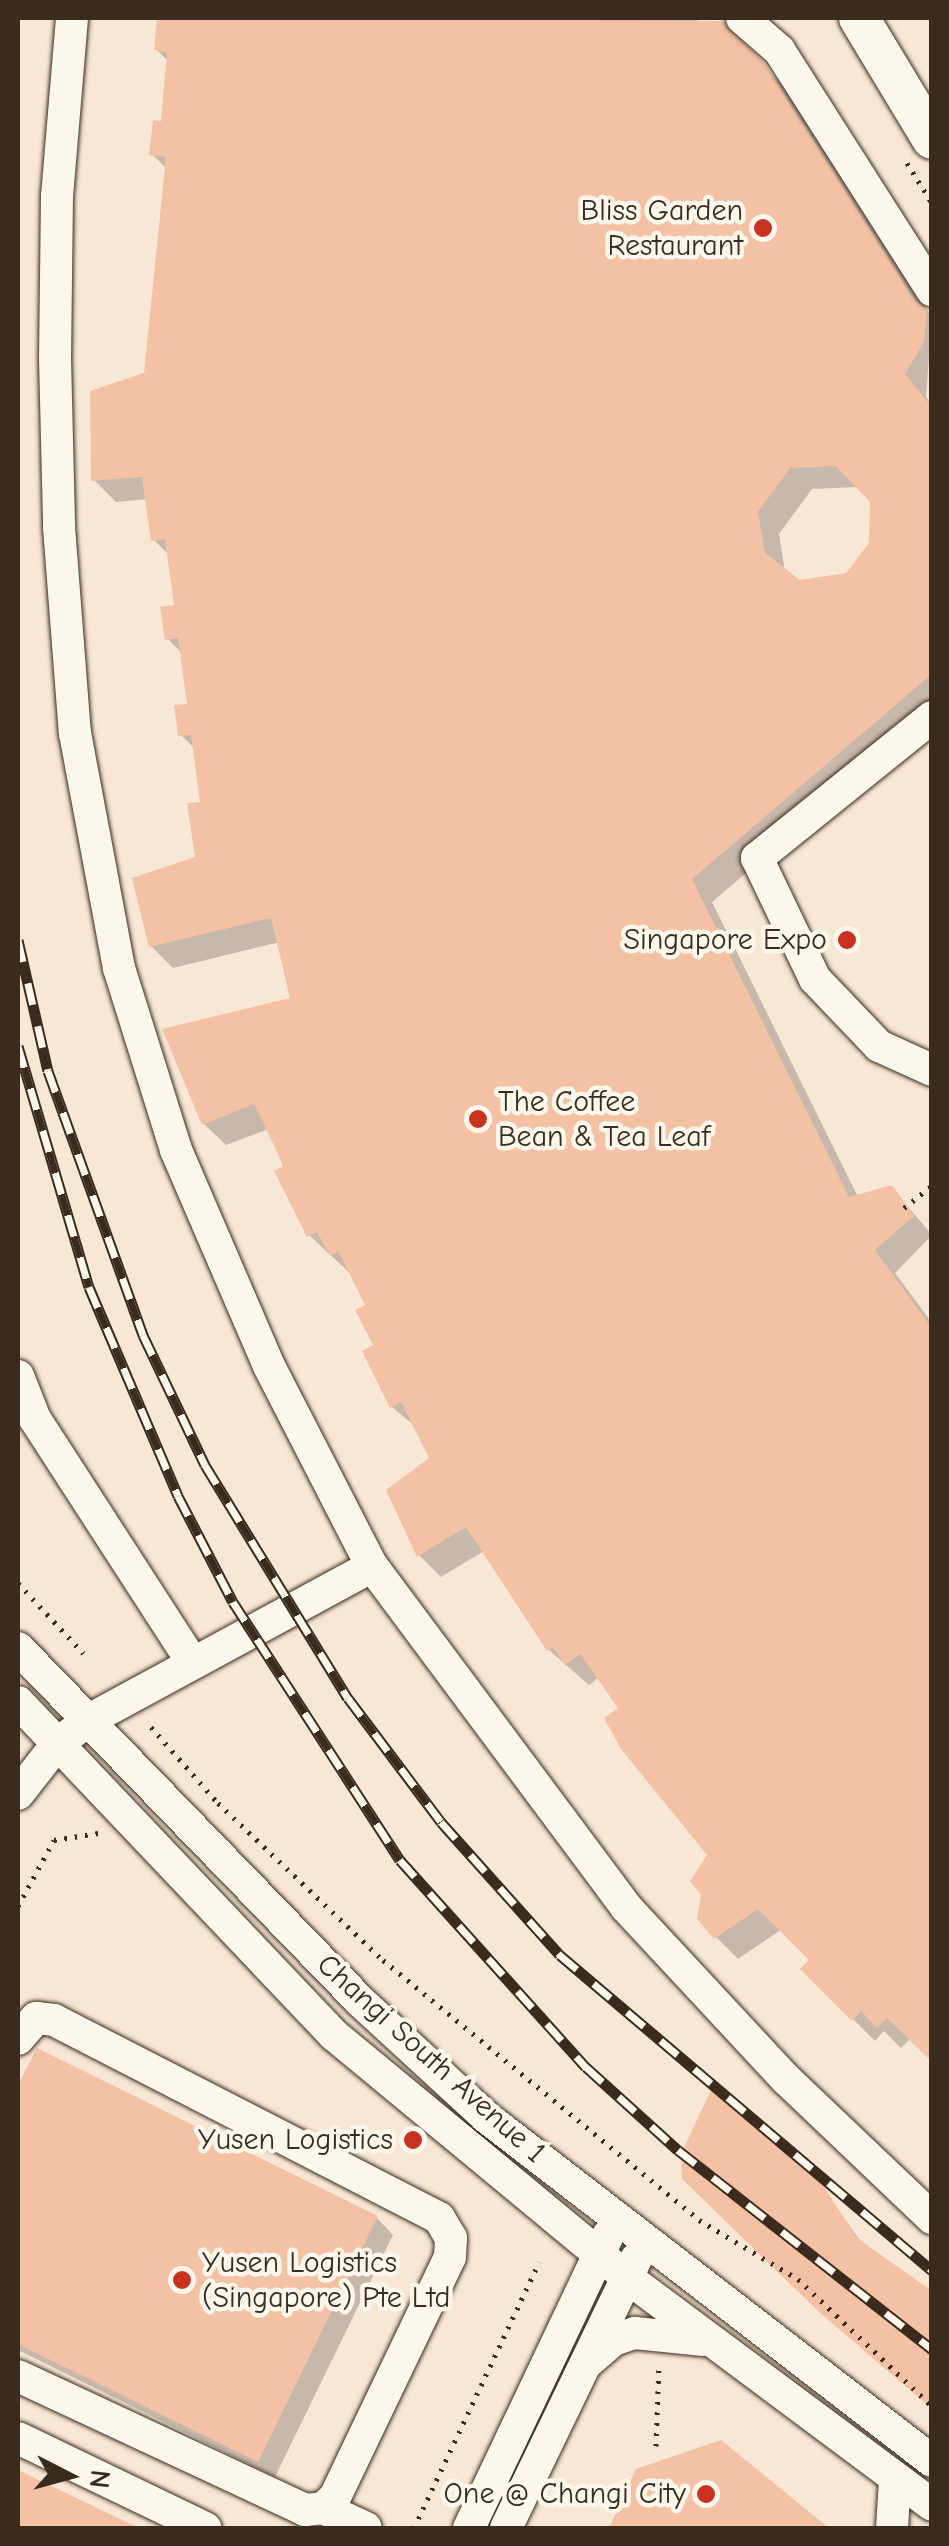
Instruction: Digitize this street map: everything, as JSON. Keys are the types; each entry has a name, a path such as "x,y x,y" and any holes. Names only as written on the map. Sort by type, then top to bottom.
{"main road":[{"path":"859,18 932,139"}],"street":[{"path":"72,18 57,196 59,527 76,733 112,928 176,1150 268,1366 367,1557 626,1908 786,2080 932,2218"},
{"path":"742,18 780,50 932,290"},
{"path":"932,717 757,858 796,916 815,979 878,1046 932,1070"},
{"path":"18,1376 35,1418 108,1522 192,1662"},
{"path":"18,1794 57,1744 88,1721 288,1607 324,1598 367,1557"},
{"name":"Changi South Avenue 1","path":"18,1648 360,2002 486,2117 932,2461"},
{"name":"Changi South Avenue 1","path":"18,1702 334,2035 625,2276 932,2506"},
{"path":"18,2038 36,2018 54,2020 439,2218 451,2238 450,2257 336,2497 323,2508"},
{"path":"470,2528 595,2252 619,2219"},
{"path":"506,2528 625,2276 646,2243"},
{"path":"578,2372 613,2340 635,2334 713,2342"},
{"path":"18,2376 305,2510 323,2508 366,2528"},
{"path":"18,2438 205,2528"},
{"path":"892,2528 896,2480"}],"path":[{"path":"904,1208 932,1184"},
{"path":"18,1583 84,1653"},
{"path":"150,1727 218,1803 382,1960 699,2220 798,2279 932,2406"},
{"path":"18,1906 54,1840 73,1832 104,1834"},
{"path":"414,2528 539,2259 546,2252"},
{"path":"656,2446 660,2352"}],"building":[{"path":"157,18 723,21 764,63 915,301 927,309 924,342 905,374 932,407 932,674 692,879 849,1197 892,1185 914,1216 875,1250 932,1328 932,2062 887,2018 877,2028 861,2011 852,2021 800,1969 809,1960 758,1909 714,1939 697,1919 701,1895 690,1881 707,1855 621,1749 604,1718 618,1708 580,1654 565,1665 553,1647 547,1651 466,1527 417,1557 386,1490 429,1458 401,1402 390,1408 362,1351 373,1345 355,1310 365,1305 338,1251 330,1256 317,1232 307,1237 274,1171 284,1166 254,1104 202,1125 162,1029 290,998 271,918 149,947 132,878 195,857 187,803 200,802 191,735 178,736 174,705 187,704 178,638 165,640 160,607 174,605 165,539 151,541 142,477 91,481 90,391 144,373 166,157 149,155 153,120 161,121 167,52 154,50","holes":["836,466 870,502 869,543 846,573 800,580 765,553 758,512 790,468"]},
{"name":"Yusen Logistics (Singapore) Pte Ltd","path":"37,2048 378,2216 258,2462 18,2344 18,2085"},
{"path":"713,2086 817,2176 857,2238 932,2291 932,2409 818,2311 682,2179 681,2154"},
{"name":"One @ Changi City","path":"721,2440 829,2528 609,2528 636,2469"},
{"path":"18,2470 139,2528 18,2528"}],"railway":[{"path":"18,940 48,1071 143,1335 205,1465 348,1698 441,1822 560,1955 932,2271"},
{"path":"18,1046 89,1287 178,1496 233,1602 400,1860 586,2067 678,2150 932,2349"}],"place":[{"name":"Bliss Garden Restaurant","path":"763,228"},
{"name":"Singapore Expo","path":"847,940"},
{"name":"The Coffee Bean & Tea Leaf","path":"478,1119"},
{"name":"Yusen Logistics","path":"413,2140"},
{"name":"Yusen Logistics (Singapore) Pte Ltd","path":"182,2280"},
{"name":"One @ Changi City","path":"706,2494"}]}
